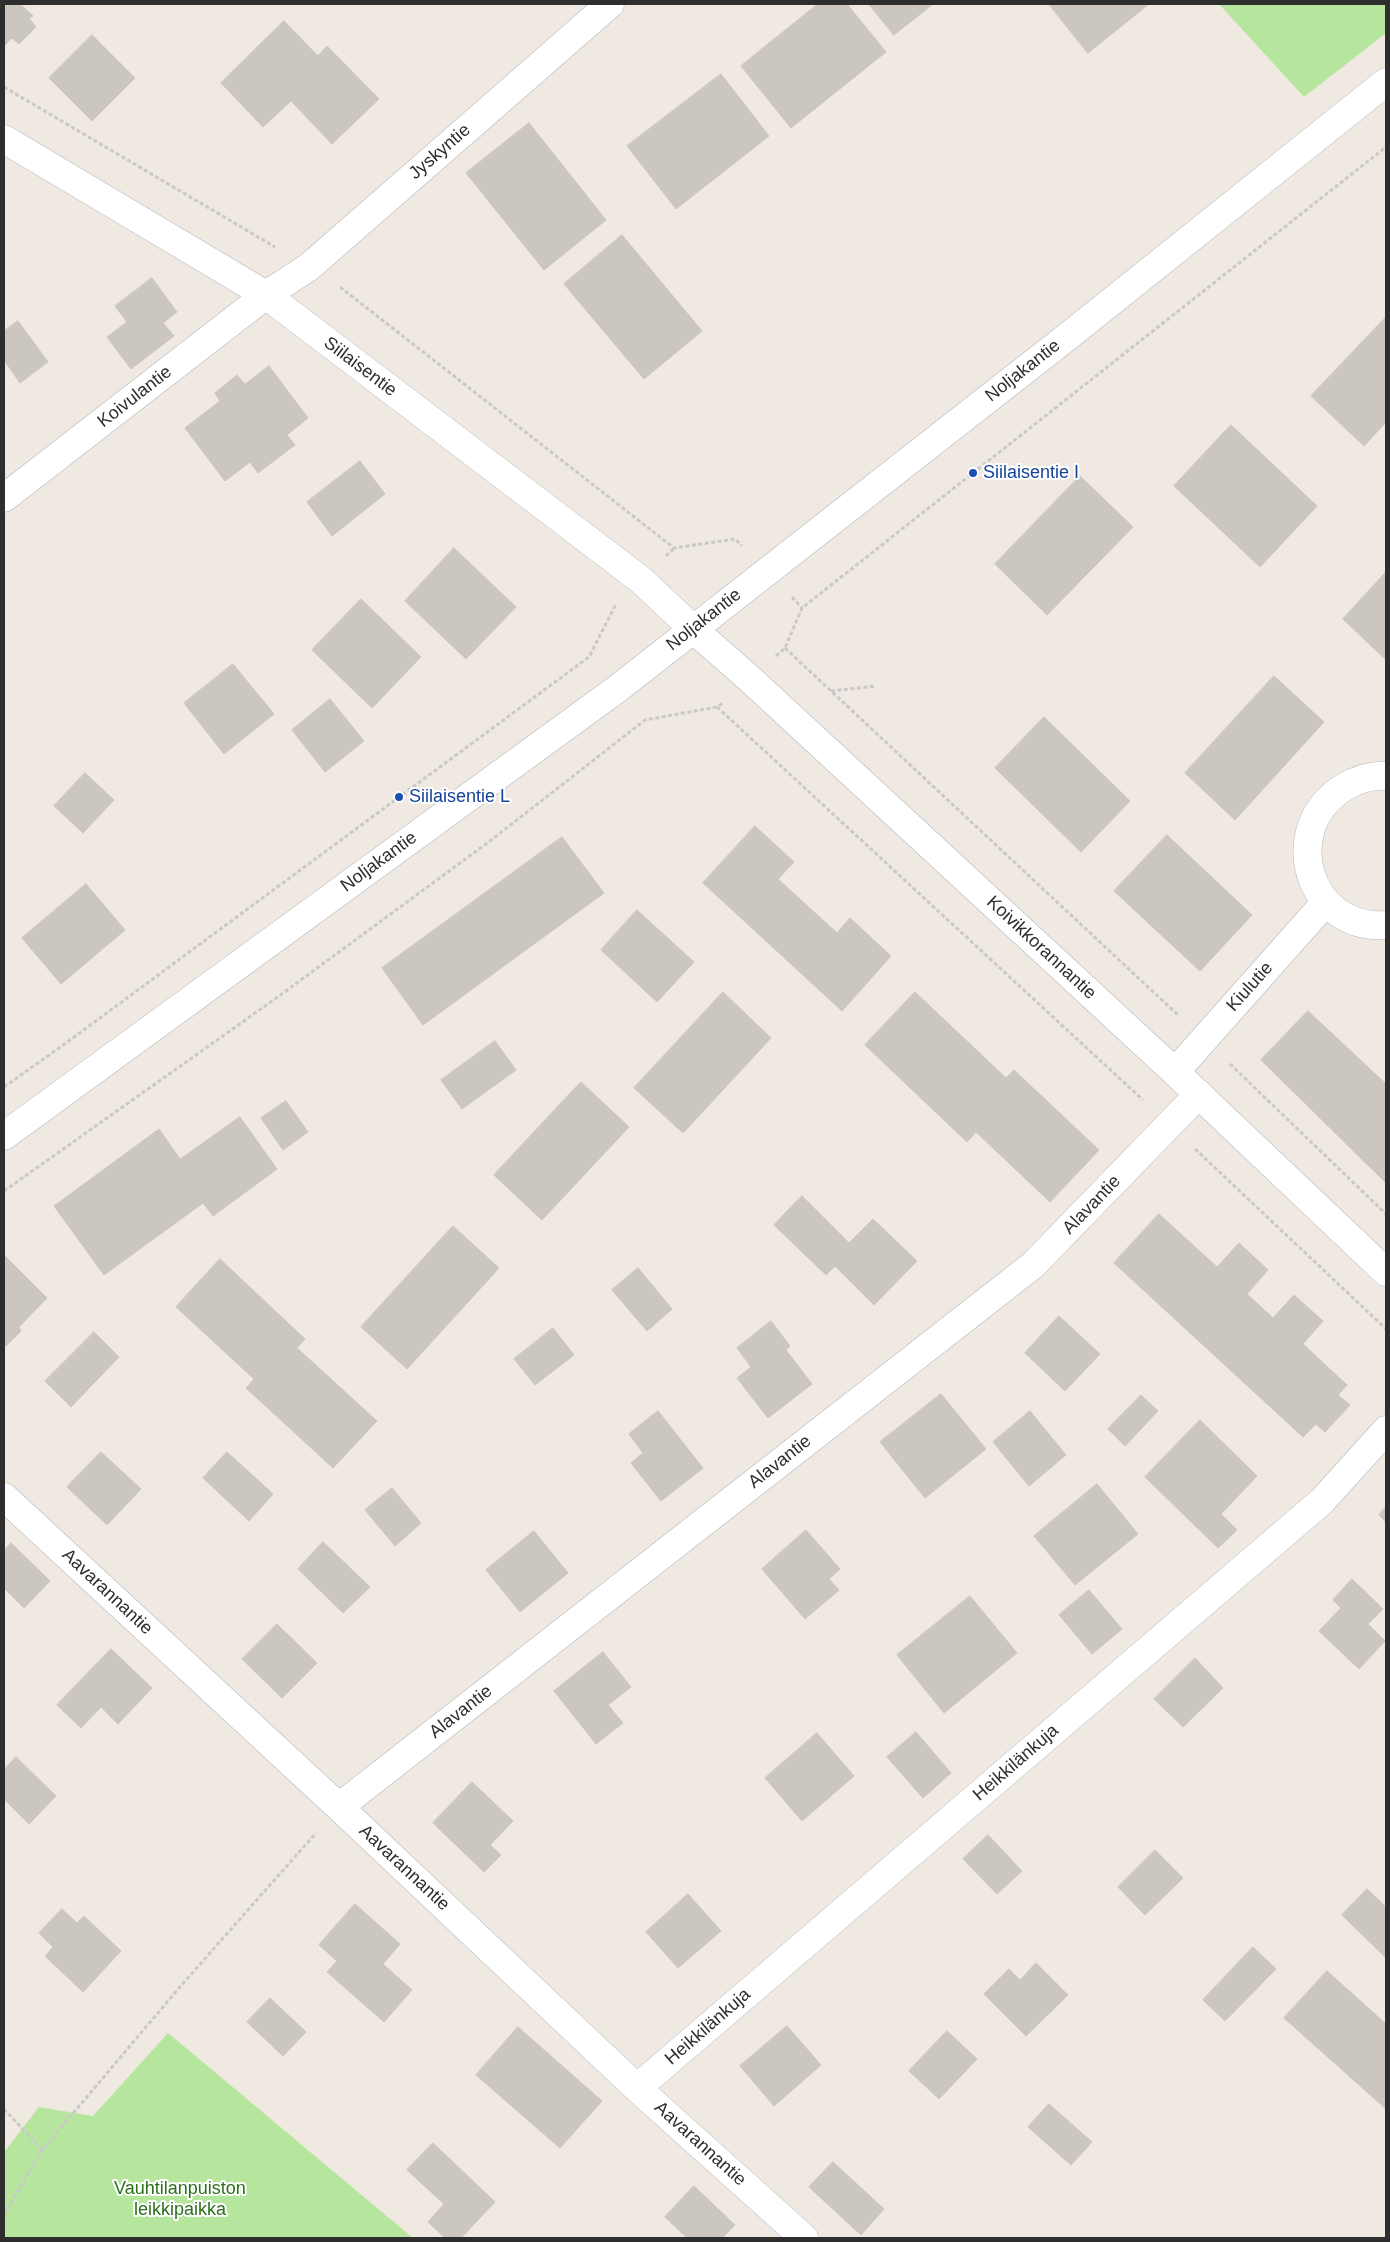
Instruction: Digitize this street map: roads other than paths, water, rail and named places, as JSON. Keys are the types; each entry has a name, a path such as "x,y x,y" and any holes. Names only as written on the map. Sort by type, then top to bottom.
{"street":[{"name":"Jyskyntie","path":"266,295 310,267 610,4"},
{"name":"Noljakantie","path":"4,1136 617,689 1067,336 1386,82"},
{"name":"Siilaisentie","path":"4,139 266,295 641,580 693,629"},
{"name":"Koivulantie","path":"4,498 266,295"},
{"name":"Koivikkorannantie","path":"693,629 752,680 1199,1094 1386,1272"},
{"path":"1386,776 1357,780 1331,796 1315,817 1307,844 1309,869 1325,903 1358,922 1376,926 1386,925"},
{"name":"Kiulutie","path":"1175,1072 1325,903"},
{"name":"Alavantie","path":"339,1807 1033,1264 1199,1094"},
{"name":"Heikkilänkuja","path":"637,2088 1322,1502 1386,1430"},
{"name":"Aavarannantie","path":"4,1497 339,1807 637,2088 804,2238"}],"place":[{"name":"Siilaisentie I","path":"973,473"},
{"name":"Siilaisentie L","path":"399,797"}],"park label":[{"name":"Vauhtilanpuiston leikkipaikka","path":"180,2199"}]}
